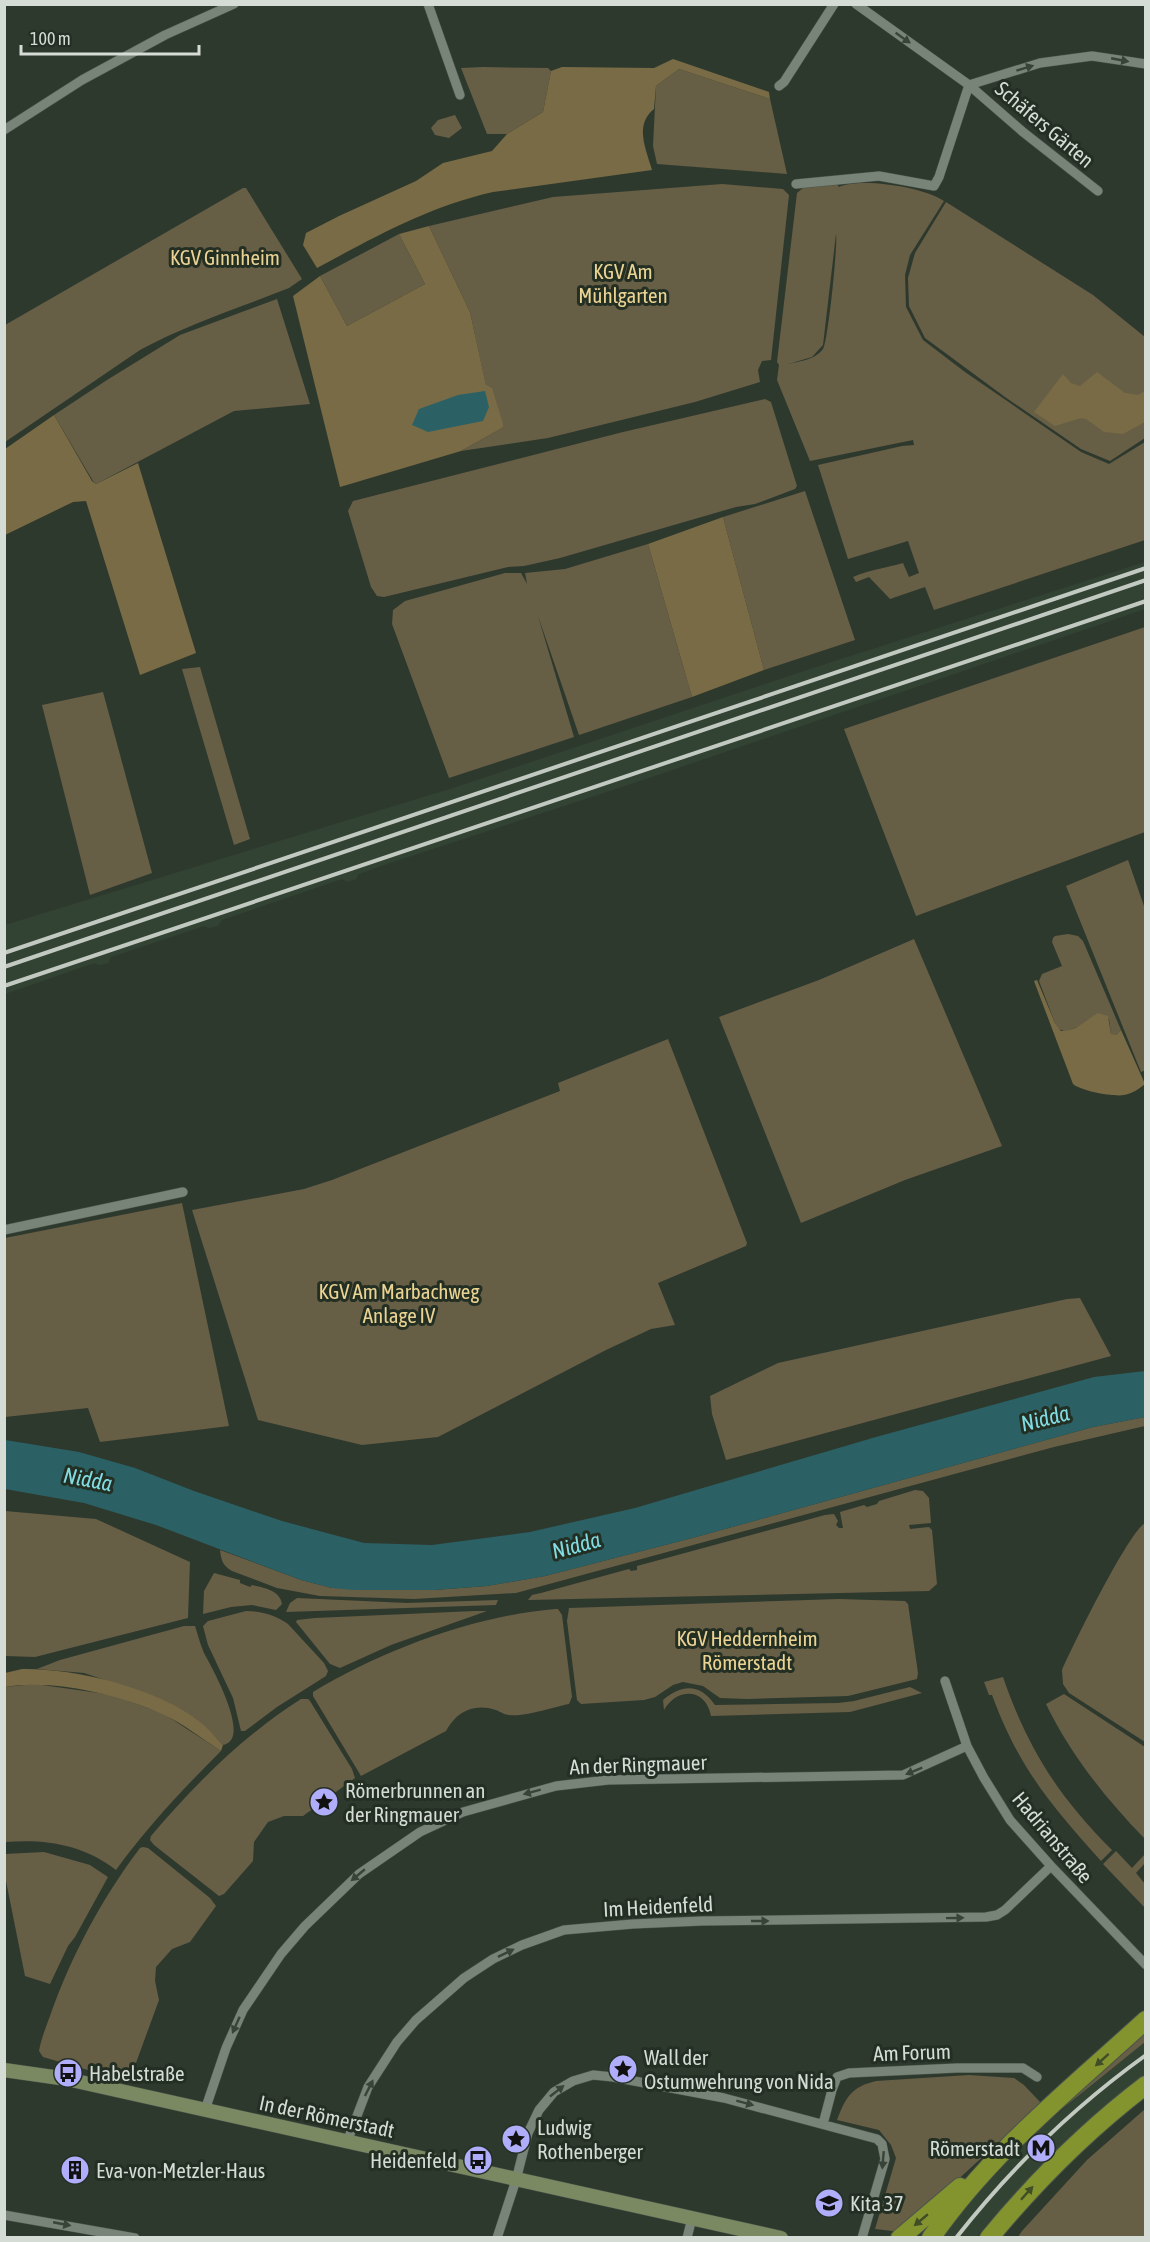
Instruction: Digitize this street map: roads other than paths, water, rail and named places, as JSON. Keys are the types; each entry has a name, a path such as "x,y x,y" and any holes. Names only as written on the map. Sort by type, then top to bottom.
{"highway":[{"path":"900,2238 998,2156 1146,2020"},
{"path":"989,2238 1054,2164 1086,2133 1146,2085"},
{"path":"931,2238 962,2197 998,2156"}],"street":[{"path":"4,130 82,81 165,35 234,4"},
{"path":"428,4 460,95"},
{"path":"779,86 784,82 834,4"},
{"name":"Schäfers Gärten","path":"856,4 969,84 1023,132 1098,191"},
{"path":"796,184 879,176 934,186 939,177 969,84 1040,63 1092,56 1146,64"},
{"path":"4,1230 183,1192"},
{"name":"Hadrianstraße","path":"945,1681 968,1746 984,1778 1010,1820 1146,1965"},
{"name":"An der Ringmauer","path":"205,2110 226,2048 243,2010 281,1954 305,1926 359,1874 420,1832 463,1812 556,1786 608,1780 903,1775 968,1746"},
{"name":"Im Heidenfeld","path":"347,2142 369,2087 397,2042 416,2020 464,1978 493,1959 522,1945 564,1930 633,1924 997,1916 1051,1866"},
{"name":"Am Forum","path":"823,2124 837,2077 849,2073 957,2068 1023,2068 1037,2077"},
{"name":"In der Römerstadt","path":"4,2070 58,2078 781,2238"},
{"path":"497,2238 528,2133 539,2110 554,2092 573,2081 593,2075 724,2098 877,2139 884,2150 885,2160 862,2238"},
{"path":"4,2215 135,2238"},
{"path":"687,2238 692,2218"}],"water":[{"path":"485,391 489,407 483,421 428,432 412,425 419,409 458,395"},
{"name":"Nidda","path":"1145,1371 1145,1417 1093,1427 696,1537 545,1576 487,1586 434,1590 332,1588 301,1580 156,1525 84,1503 5,1489 5,1440 79,1452 135,1468 282,1521 364,1543 432,1545 530,1532 635,1508 876,1437 1094,1377"}],"railway":[{"path":"4,953 1146,568"},
{"path":"4,967 1146,580"},
{"path":"4,986 1146,601"},
{"path":"956,2238 1021,2163 1094,2095 1146,2055"}],"place":[{"name":"Römerbrunnen an der Ringmauer","path":"324,1802"},
{"name":"Wall der Ostumwehrung von Nida","path":"623,2069"},
{"name":"Habelstraße","path":"68,2073"},
{"name":"Ludwig Rothenberger","path":"516,2139"},
{"name":"Römerstadt","path":"1041,2148"},
{"name":"Heidenfeld","path":"478,2160"},
{"name":"Eva-von-Metzler-Haus","path":"75,2170"},
{"name":"Kita 37","path":"829,2203"}],"park label":[{"name":"KGV Ginnheim","path":"225,257"},
{"name":"KGV Am Mühlgarten","path":"623,283"},
{"name":"KGV Am Marbachweg Anlage IV","path":"399,1303"},
{"name":"KGV Heddernheim Römerstadt","path":"747,1650"}]}
